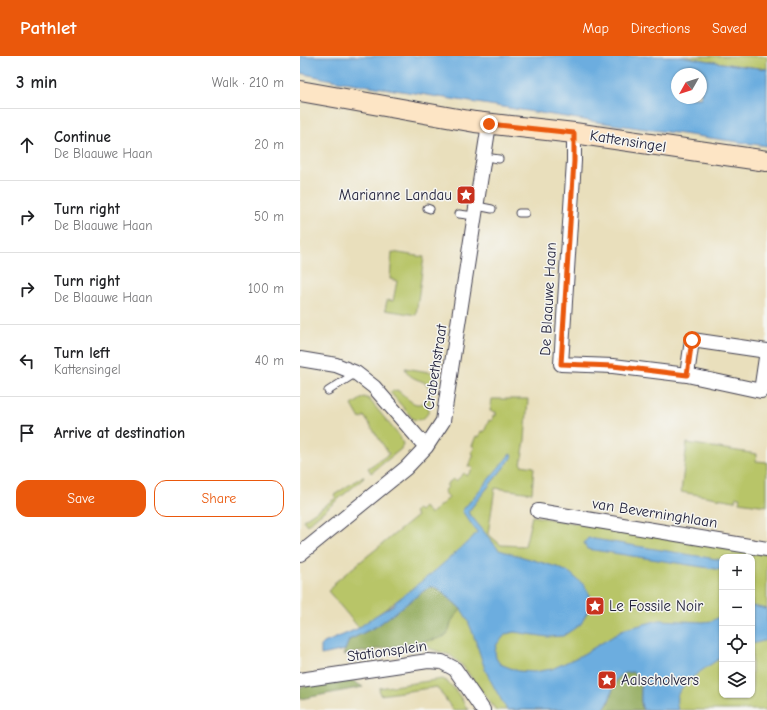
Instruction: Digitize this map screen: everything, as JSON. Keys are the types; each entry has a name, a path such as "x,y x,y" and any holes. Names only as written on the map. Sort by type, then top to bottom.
{"main road":[{"name":"Kattensingel","path":"300,91 489,124 574,133 767,161"}],"street":[{"name":"Crabethstraat","path":"300,554 406,468 426,447 443,421 489,124"},
{"name":"De Blaauwe Haan","path":"574,133 574,161 561,364 613,366 687,375 761,391 767,351 692,340 687,375"},
{"path":"300,359 336,365 356,373 374,387 426,447"},
{"name":"van Beverninghlaan","path":"538,511 767,549"},
{"name":"Stationsplein","path":"300,680 428,661 442,662 455,670 483,710"}],"lane":[{"path":"484,156 499,159"},
{"path":"460,214 492,208"},
{"path":"328,391 356,373"}],"green space":[{"path":"680,56 767,56 767,69 734,65"},
{"path":"392,252 424,257 416,315 385,310 387,300 393,301 397,281 390,279"},
{"path":"405,368 435,373 428,413 422,419 413,419 390,392 397,390 415,404 423,403 428,399 430,392 429,387 426,383 408,374"},
{"path":"364,397 369,399 400,437 403,444 401,449 371,473 368,468 389,454 364,416 360,419 352,405"},
{"path":"492,399 528,399 525,440 521,465 534,467 532,493 495,488 488,534 501,545 525,546 532,516 767,554 767,710 496,710 462,665 450,655 431,649 422,641 395,602 359,628 328,591 335,585 334,583 417,516 414,512 418,509 420,511 424,507 430,514 449,498 444,491 448,487 446,485 453,479 456,481 464,473 467,476 473,468 468,466 474,455 471,453 475,447 472,446 476,436 479,437 481,431 484,432 489,420 492,421 493,415 496,416 496,412 490,411","holes":["513,456 468,512 480,528 462,511"]},
{"path":"687,443 757,454 756,461 767,462 767,506 739,502 740,497 736,497 735,501 681,492"},
{"path":"363,476 364,478 307,525 303,520 336,498 334,495"},
{"path":"433,586 438,588 461,609 453,619 446,636 432,640 343,655 349,640 377,626 429,587"},
{"path":"625,672 633,672 640,681 641,705 643,710 602,710 608,704 617,677"},
{"path":"350,679 363,687 300,699 300,687"},
{"path":"442,679 454,688 468,710 453,710 437,687 380,695 379,688"}],"water":[{"path":"300,56 680,56 767,69 767,146 597,122 332,80 300,73"},
{"path":"510,454 513,456 468,512 499,550 557,567 570,573 584,585 590,595 591,605 581,624 563,636 548,637 514,632 506,634 497,644 495,651 496,658 500,664 518,671 534,672 552,669 580,656 625,629 660,620 703,622 712,621 719,617 719,659 689,680 679,692 677,697 678,710 643,710 641,705 640,681 633,672 625,673 620,676 616,681 607,705 602,710 507,710 485,669 465,615 461,609 445,594 434,587 429,587 377,626 349,640 345,650 321,655 321,646 324,643 357,629 395,604 395,602 436,570 472,538 477,532 462,511"},
{"path":"588,538 719,560 719,570 587,549 584,543"},
{"path":"755,607 767,609 767,640 755,643"}],"place":[{"name":"Marianne Landau","path":"466,195"},
{"name":"Le Fossile Noir","path":"595,606"},
{"name":"Aalscholvers","path":"607,680"}],"route":[{"path":"489,124 574,133 574,161 561,364 613,366 687,375 692,340"}]}
